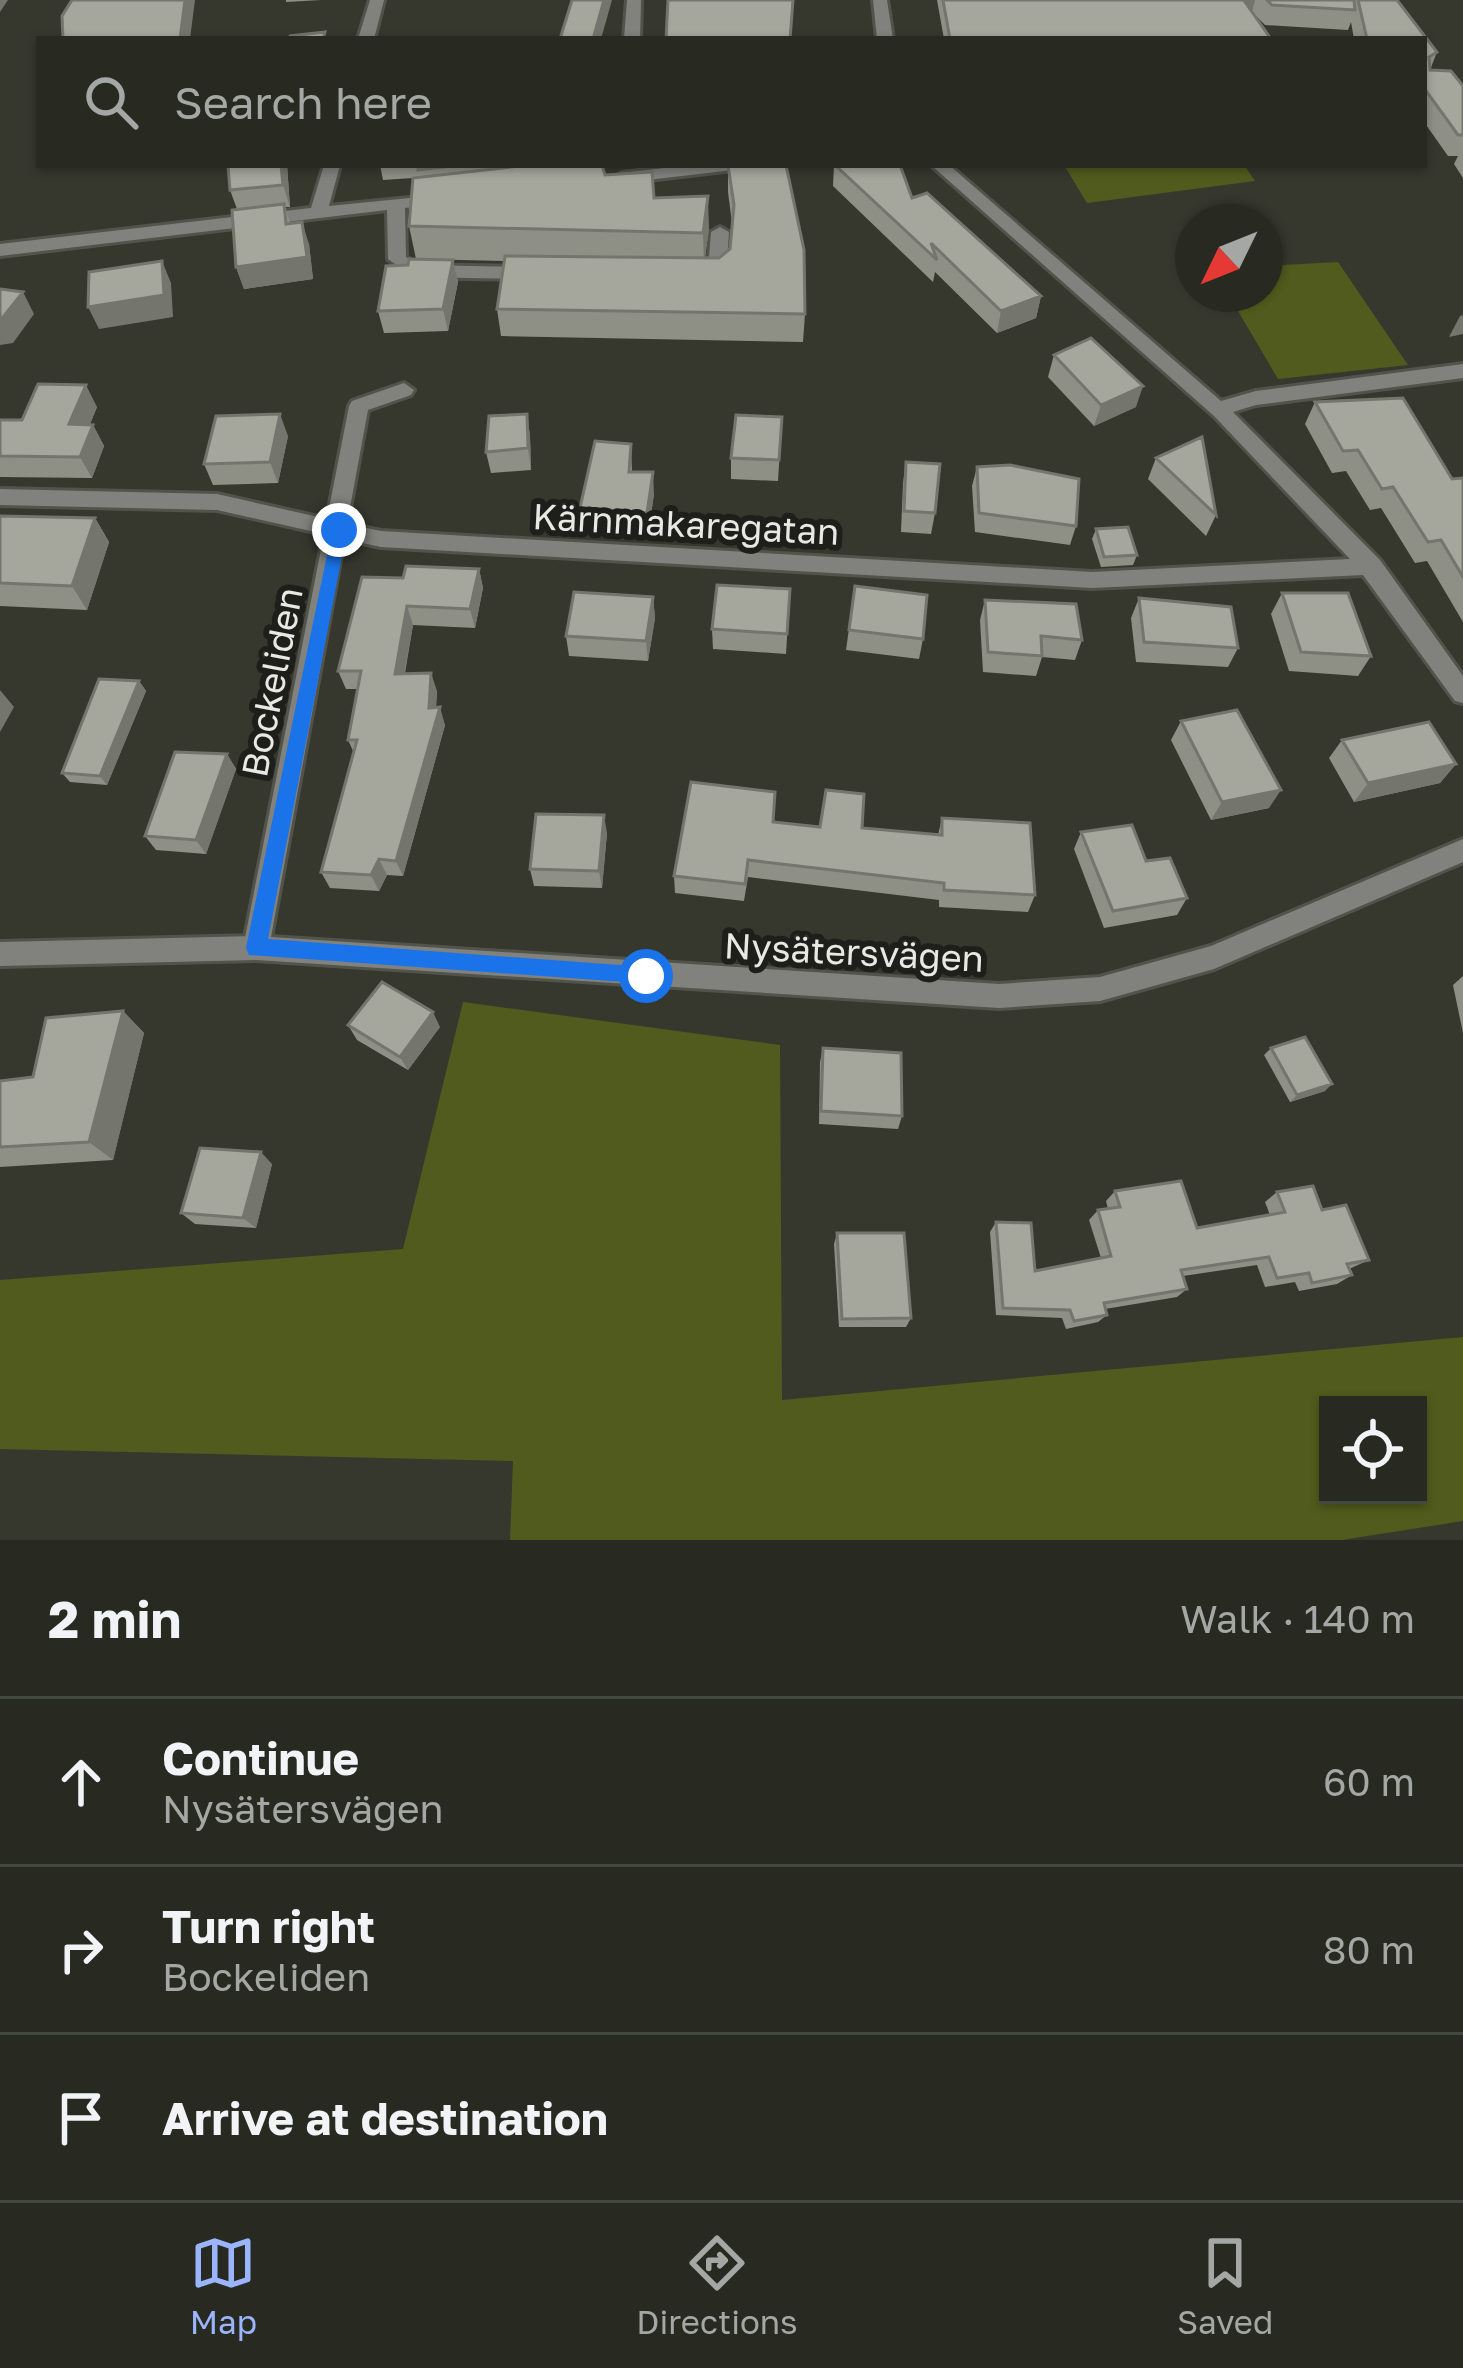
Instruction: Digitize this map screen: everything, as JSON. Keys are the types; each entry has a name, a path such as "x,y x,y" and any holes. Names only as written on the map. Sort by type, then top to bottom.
{"street":[{"path":"367,36 377,0"},
{"path":"632,36 634,0"},
{"path":"880,0 885,36"},
{"path":"319,212 331,168"},
{"path":"601,180 624,171 678,168"},
{"path":"943,168 1289,476 1372,566 1463,694"},
{"path":"0,250 464,195"},
{"path":"396,203 397,259 412,271 553,273"},
{"path":"670,275 717,276 720,232"},
{"path":"1215,410 1256,398 1463,371"},
{"name":"Bockeliden","path":"256,948 339,530 358,406 404,390"},
{"name":"Kärnmakaregatan","path":"0,497 217,502 381,539 1092,580 1372,566"},
{"name":"Nysätersvägen","path":"0,954 256,948 999,996 1100,989 1214,957 1463,850"}],"green space":[{"path":"1066,168 1246,168 1255,181 1087,203"},
{"path":"1338,262 1408,365 1278,379 1239,312 1283,312 1283,265"},
{"path":"463,1002 780,1045 782,1400 1463,1337 1463,1521 1342,1540 510,1540 513,1461 0,1449 0,1280 403,1249"}],"building":[{"path":"72,0 185,0 180,36 63,36 62,16"},
{"path":"572,0 604,0 594,36 561,36"},
{"path":"668,0 793,0 790,36 666,36"},
{"path":"943,0 1248,0 1269,36 949,36"},
{"path":"1267,0 1354,0 1355,10 1272,5"},
{"path":"1358,0 1397,0 1425,36 1366,36"},
{"path":"1427,39 1437,52 1429,57 1430,70 1451,71 1463,86 1463,135 1458,135 1427,92"},
{"path":"228,168 281,168 283,185 230,190"},
{"path":"502,168 603,168 605,175 652,172 654,198 708,196 703,233 409,226 413,178"},
{"path":"728,168 787,168 804,250 805,314 497,309 505,256 719,258 730,249 734,205"},
{"path":"838,168 901,168 912,198 927,193 1041,296 1001,311 931,243 937,260"},
{"path":"284,204 286,224 302,222 307,257 236,267 232,210"},
{"path":"409,259 453,260 443,309 378,311 386,266 408,265"},
{"path":"162,261 164,295 88,307 89,272"},
{"path":"0,289 23,292 0,321"},
{"path":"1091,338 1143,386 1101,405 1054,355"},
{"path":"38,384 86,385 69,424 93,425 80,457 0,456 0,420 22,420"},
{"path":"1403,398 1452,479 1463,480 1463,577 1441,540 1428,542 1393,487 1382,489 1358,450 1343,451 1315,402"},
{"path":"280,414 270,462 204,464 216,416"},
{"path":"527,414 528,448 486,452 489,416"},
{"path":"736,415 782,417 779,460 731,458"},
{"path":"1202,437 1216,515 1156,458"},
{"path":"595,441 631,444 629,472 653,472 647,513 580,508"},
{"path":"906,462 940,464 935,513 904,511"},
{"path":"1010,465 1079,479 1076,526 979,513 977,467"},
{"path":"0,516 95,518 72,586 0,583"},
{"path":"1128,527 1137,555 1104,557 1096,529"},
{"path":"406,566 479,569 470,609 407,606 395,674 431,673 429,708 440,707 396,861 379,859 371,875 321,872 357,740 348,740 361,671 338,671 362,577 403,578"},
{"path":"717,585 790,589 787,634 712,629"},
{"path":"855,586 927,595 923,639 849,630"},
{"path":"574,592 653,597 646,641 566,636"},
{"path":"1282,593 1348,593 1371,656 1301,652"},
{"path":"1139,598 1231,607 1238,648 1144,642"},
{"path":"985,600 1076,604 1082,640 1041,636 1042,656 988,652"},
{"path":"99,679 139,681 100,776 62,773"},
{"path":"1237,710 1281,790 1222,802 1181,721"},
{"path":"1429,722 1456,764 1368,783 1342,740"},
{"path":"175,752 227,754 196,840 145,836"},
{"path":"691,782 775,792 773,822 820,827 826,790 864,794 862,828 942,835 942,818 1030,823 1035,895 944,890 944,883 748,860 745,884 674,876"},
{"path":"536,814 604,815 599,871 530,869"},
{"path":"1132,825 1146,861 1170,858 1187,898 1113,911 1081,832"},
{"path":"382,982 433,1012 400,1057 348,1025"},
{"path":"123,1011 89,1142 0,1147 0,1081 33,1077 46,1018"},
{"path":"1305,1037 1332,1084 1297,1095 1271,1048"},
{"path":"823,1048 901,1053 902,1116 821,1111"},
{"path":"200,1148 261,1152 243,1218 181,1213"},
{"path":"1181,1181 1197,1228 1285,1212 1277,1192 1313,1186 1322,1210 1346,1205 1369,1260 1347,1264 1352,1275 1312,1283 1309,1273 1277,1278 1269,1257 1181,1270 1187,1289 1104,1303 1107,1315 1074,1321 1070,1310 1003,1308 996,1222 1031,1223 1035,1271 1111,1256 1098,1210 1120,1207 1115,1191"},
{"path":"837,1233 904,1233 911,1318 842,1319"}],"route":[{"path":"339,530 256,948 646,976"}]}
